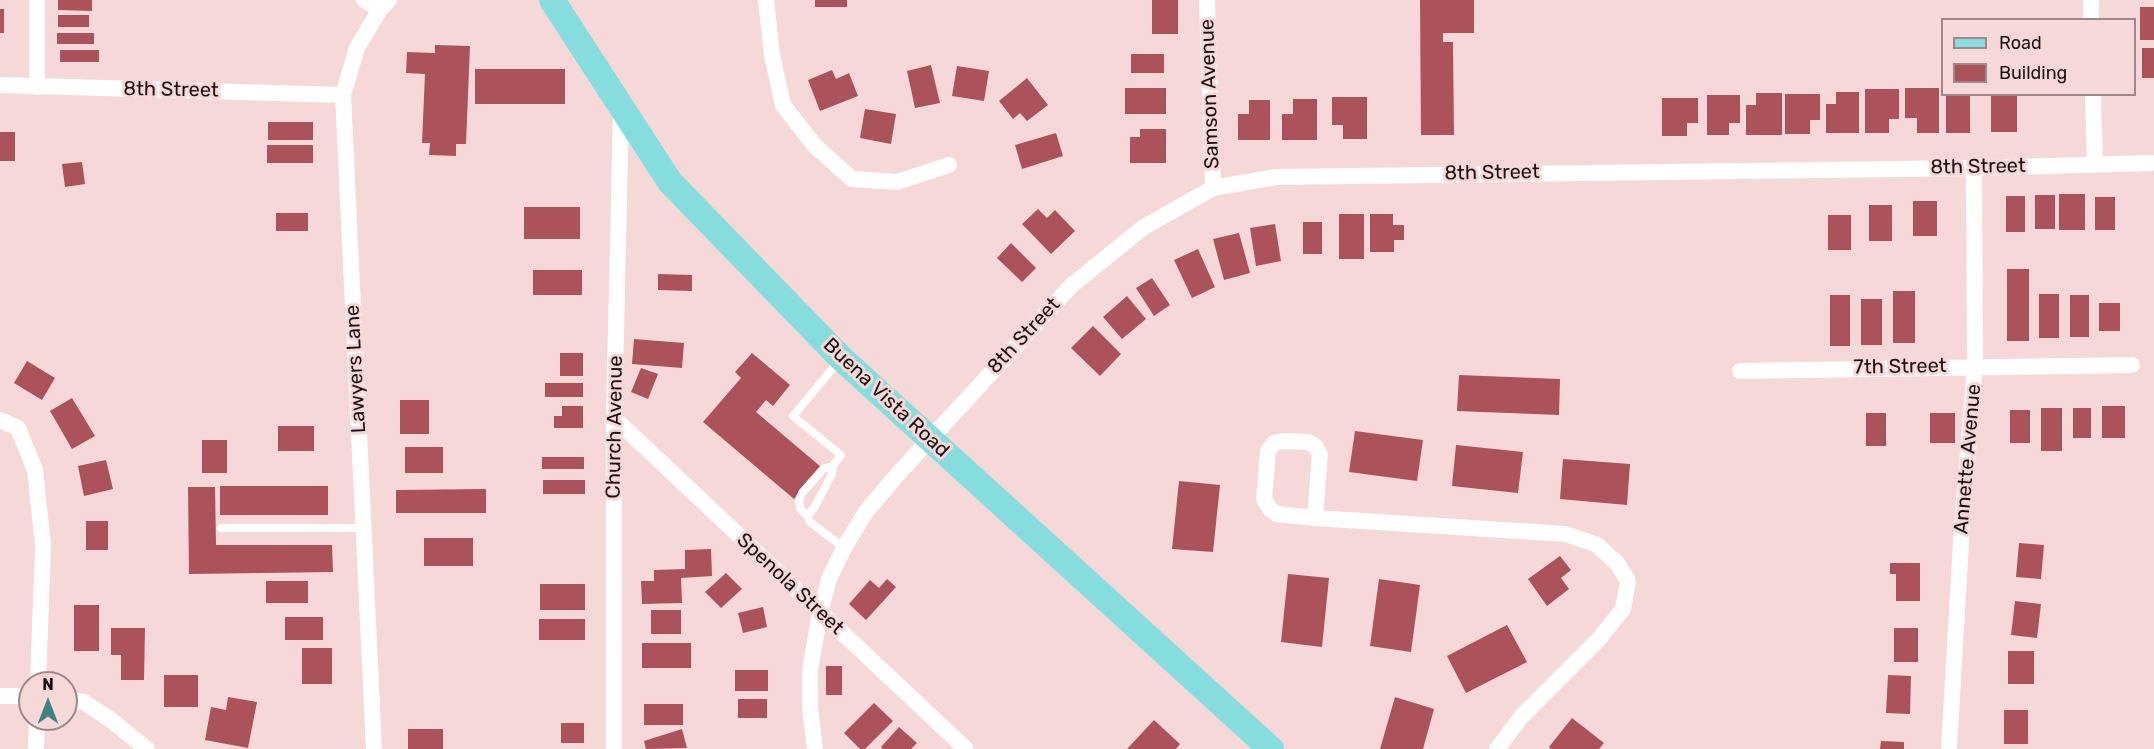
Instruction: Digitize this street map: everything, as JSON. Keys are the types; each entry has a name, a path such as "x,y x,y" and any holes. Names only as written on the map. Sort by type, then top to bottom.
{"main road":[{"name":"Buena Vista Road","path":"552,0 670,182 841,358 1271,749"}],"street":[{"path":"37,0 38,87"},
{"path":"364,0 384,5"},
{"path":"766,0 772,55 783,105 815,146 852,179 897,182 949,165"},
{"name":"Samson Avenue","path":"1207,0 1213,188"},
{"path":"2091,0 2091,18"},
{"name":"Lawyers Lane","path":"374,749 343,94 357,48 384,5"},
{"name":"8th Street","path":"0,85 343,94"},
{"path":"2093,96 2095,164"},
{"name":"Church Avenue","path":"614,749 614,418 621,106"},
{"name":"8th Street","path":"815,749 810,708 810,670 820,612 829,579 865,513 897,475 1072,285 1144,227 1213,188 1276,177 1974,168 2154,163"},
{"name":"Annette Avenue","path":"1949,749 1962,525 1975,366 1974,168"},
{"name":"7th Street","path":"1740,370 2132,365"},
{"name":"Spenola Street","path":"614,418 966,749"},
{"path":"0,420 18,428 35,471 43,545 38,671"},
{"path":"1315,518 1320,454 1315,446 1308,442 1274,443 1268,451 1264,499 1270,509 1277,514 1315,518 1566,534 1597,545 1617,563 1628,581 1623,609 1598,640 1522,716 1497,749"},
{"path":"0,696 18,696"},
{"path":"78,701 84,702 111,720 147,749"},
{"path":"36,749 37,731"}],"lane":[{"path":"807,516 814,508 832,474 833,466 841,455 793,416 841,358"},
{"path":"833,466 823,469 802,493 799,500 800,508 810,522 844,548"},
{"path":"221,528 363,528"}],"building":[{"path":"58,0 92,0 92,11 58,10"},
{"path":"815,0 847,0 847,7 815,7"},
{"path":"1152,0 1178,0 1178,34 1152,34"},
{"path":"1420,0 1474,0 1474,33 1443,33 1443,42 1453,42 1454,135 1421,135"},
{"path":"2140,7 2154,7 2154,40 2140,40"},
{"path":"0,9 4,9 4,33 0,33"},
{"path":"58,15 89,15 89,27 58,27"},
{"path":"57,33 94,33 94,44 57,44"},
{"path":"435,45 470,46 466,144 456,144 456,156 429,155 430,143 422,143 425,74 406,73 407,52 435,53"},
{"path":"2142,48 2154,48 2154,78 2142,78"},
{"path":"60,50 99,50 99,62 60,62"},
{"path":"1131,54 1164,54 1164,73 1131,73"},
{"path":"931,65 940,103 915,108 907,71"},
{"path":"957,66 989,71 984,101 952,96"},
{"path":"475,69 565,69 565,104 475,104"},
{"path":"832,70 836,79 849,73 858,96 820,111 808,80"},
{"path":"1027,78 1048,105 1027,121 1020,113 1013,119 999,101"},
{"path":"1125,88 1166,88 1166,114 1125,114"},
{"path":"1905,88 1939,88 1939,133 1917,133 1917,118 1905,118"},
{"path":"1865,89 1899,89 1899,119 1889,119 1889,133 1865,133"},
{"path":"1836,92 1859,92 1859,133 1826,133 1826,104 1836,104"},
{"path":"1756,93 1782,93 1782,135 1746,135 1746,105 1756,105"},
{"path":"1785,94 1820,94 1820,120 1810,120 1810,134 1785,134"},
{"path":"1707,95 1740,95 1740,123 1729,123 1729,135 1707,135"},
{"path":"1946,96 1970,96 1970,133 1946,133"},
{"path":"1991,96 2017,96 2017,132 1991,132"},
{"path":"1332,97 1367,97 1367,139 1343,139 1343,125 1332,125"},
{"path":"1662,98 1698,98 1698,123 1687,123 1687,136 1662,136"},
{"path":"1293,99 1317,99 1317,140 1282,140 1282,114 1293,114"},
{"path":"1249,100 1270,100 1270,140 1238,140 1238,114 1249,114"},
{"path":"865,109 896,114 891,144 860,138"},
{"path":"268,122 313,122 313,140 268,140"},
{"path":"1140,129 1166,129 1166,163 1130,163 1130,137 1140,137"},
{"path":"0,132 15,132 15,161 0,161"},
{"path":"1056,133 1063,156 1022,169 1015,145"},
{"path":"267,145 313,145 313,163 267,163"},
{"path":"82,162 85,184 65,187 62,164"},
{"path":"2059,194 2085,194 2085,230 2059,230"},
{"path":"2035,195 2055,195 2055,229 2035,229"},
{"path":"2006,196 2025,196 2025,232 2006,232"},
{"path":"2095,197 2115,197 2115,230 2095,230"},
{"path":"1913,201 1937,201 1937,236 1913,236"},
{"path":"1869,205 1892,205 1892,241 1869,241"},
{"path":"524,207 580,207 580,239 524,239"},
{"path":"1038,209 1047,218 1055,210 1075,231 1051,254 1022,224"},
{"path":"276,213 308,213 308,231 276,231"},
{"path":"1339,214 1364,214 1364,259 1339,259"},
{"path":"1370,214 1393,214 1393,225 1404,225 1404,240 1394,240 1394,252 1370,252"},
{"path":"1828,215 1851,215 1851,250 1828,250"},
{"path":"1303,222 1322,222 1322,254 1303,254"},
{"path":"1275,224 1281,261 1256,266 1250,228"},
{"path":"1239,233 1250,273 1224,280 1213,239"},
{"path":"1011,243 1036,268 1022,282 997,258"},
{"path":"1198,249 1215,287 1192,298 1174,260"},
{"path":"2007,269 2029,269 2029,341 2007,341"},
{"path":"533,270 582,270 582,295 533,295"},
{"path":"658,274 692,275 692,291 658,290"},
{"path":"1152,278 1170,305 1154,316 1136,288"},
{"path":"1893,291 1915,291 1915,343 1893,343"},
{"path":"2039,294 2059,294 2059,338 2039,338"},
{"path":"1830,295 1850,295 1850,346 1830,346"},
{"path":"2070,295 2089,295 2089,337 2070,337"},
{"path":"1127,296 1146,319 1122,339 1103,317"},
{"path":"1861,299 1882,299 1882,345 1861,345"},
{"path":"2099,303 2120,303 2120,331 2099,331"},
{"path":"1093,326 1121,354 1100,376 1071,348"},
{"path":"634,339 684,343 682,368 632,364"},
{"path":"560,353 583,353 583,376 560,376"},
{"path":"752,353 790,385 773,406 766,400 756,412 821,467 794,499 703,422 741,378 735,372"},
{"path":"27,361 55,378 42,400 14,383"},
{"path":"641,368 658,374 648,399 631,392"},
{"path":"1459,375 1560,379 1559,415 1457,411"},
{"path":"545,383 583,383 583,397 545,397"},
{"path":"72,398 95,436 72,449 50,411"},
{"path":"400,400 429,400 429,434 400,434"},
{"path":"562,406 583,406 583,428 554,428 554,416 562,416"},
{"path":"2102,406 2125,406 2125,438 2102,438"},
{"path":"2041,408 2062,408 2062,451 2041,451"},
{"path":"2073,408 2091,408 2091,438 2073,438"},
{"path":"2010,410 2030,410 2030,443 2010,443"},
{"path":"1866,413 1886,413 1886,446 1866,446"},
{"path":"1930,413 1955,413 1955,443 1930,443"},
{"path":"278,426 314,426 314,451 278,451"},
{"path":"1355,431 1423,440 1417,481 1349,472"},
{"path":"202,440 227,440 227,473 202,473"},
{"path":"1456,445 1523,452 1518,493 1452,486"},
{"path":"405,447 443,447 443,473 405,473"},
{"path":"542,457 584,457 584,469 542,469"},
{"path":"1563,459 1630,464 1627,505 1560,499"},
{"path":"106,460 113,489 84,496 78,466"},
{"path":"543,480 585,480 585,494 543,494"},
{"path":"1179,481 1220,485 1213,552 1172,549"},
{"path":"220,486 328,486 328,515 220,515"},
{"path":"188,487 215,487 216,545 332,545 333,572 189,574"},
{"path":"486,489 486,513 396,513 396,490"},
{"path":"86,521 108,521 108,550 86,550"},
{"path":"424,538 473,538 473,566 424,566"},
{"path":"2019,543 2044,545 2041,579 2016,577"},
{"path":"711,549 712,576 681,578 682,603 642,604 641,581 654,581 654,570 685,569 685,550"},
{"path":"1560,556 1571,570 1561,578 1569,589 1547,606 1528,579"},
{"path":"1890,563 1920,563 1920,601 1896,601 1896,574 1890,574"},
{"path":"726,573 742,589 721,608 705,592"},
{"path":"1288,574 1329,578 1322,647 1281,642"},
{"path":"887,579 896,587 866,620 849,604 870,580 879,588"},
{"path":"1379,579 1420,585 1411,652 1370,646"},
{"path":"266,581 308,581 308,603 266,603"},
{"path":"540,584 585,584 585,610 540,610"},
{"path":"2015,601 2041,604 2037,638 2011,635"},
{"path":"74,605 99,605 99,651 74,651"},
{"path":"763,607 767,627 743,633 738,613"},
{"path":"651,610 681,610 681,634 651,634"},
{"path":"285,617 323,617 323,640 285,640"},
{"path":"539,619 585,619 585,640 539,640"},
{"path":"1507,625 1527,662 1466,693 1447,656"},
{"path":"111,628 145,628 144,680 121,680 121,655 111,655"},
{"path":"1894,628 1918,628 1918,662 1894,662"},
{"path":"642,643 691,643 691,668 642,668"},
{"path":"302,648 332,648 332,684 302,684"},
{"path":"2008,651 2034,651 2034,684 2008,684"},
{"path":"826,666 842,666 842,695 826,695"},
{"path":"735,670 768,670 768,691 735,691"},
{"path":"164,675 198,675 198,707 164,707"},
{"path":"1888,675 1911,676 1910,714 1886,713"},
{"path":"228,697 257,702 248,748 205,740 211,707 226,710"},
{"path":"1395,697 1434,709 1423,749 1380,749"},
{"path":"738,699 767,699 767,718 738,718"},
{"path":"874,703 893,721 865,749 860,749 844,733"},
{"path":"644,704 683,704 683,725 644,725"},
{"path":"2004,710 2028,710 2028,744 2004,744"},
{"path":"1572,718 1604,743 1599,749 1551,749 1549,747"},
{"path":"1154,720 1180,744 1176,749 1127,749"},
{"path":"561,723 584,723 584,743 561,743"},
{"path":"899,727 917,743 911,749 883,749 881,747"},
{"path":"408,729 443,729 443,749 408,749"},
{"path":"682,729 687,748 646,749 644,741"},
{"path":"1881,741 1904,742 1904,749 1880,749"}]}
